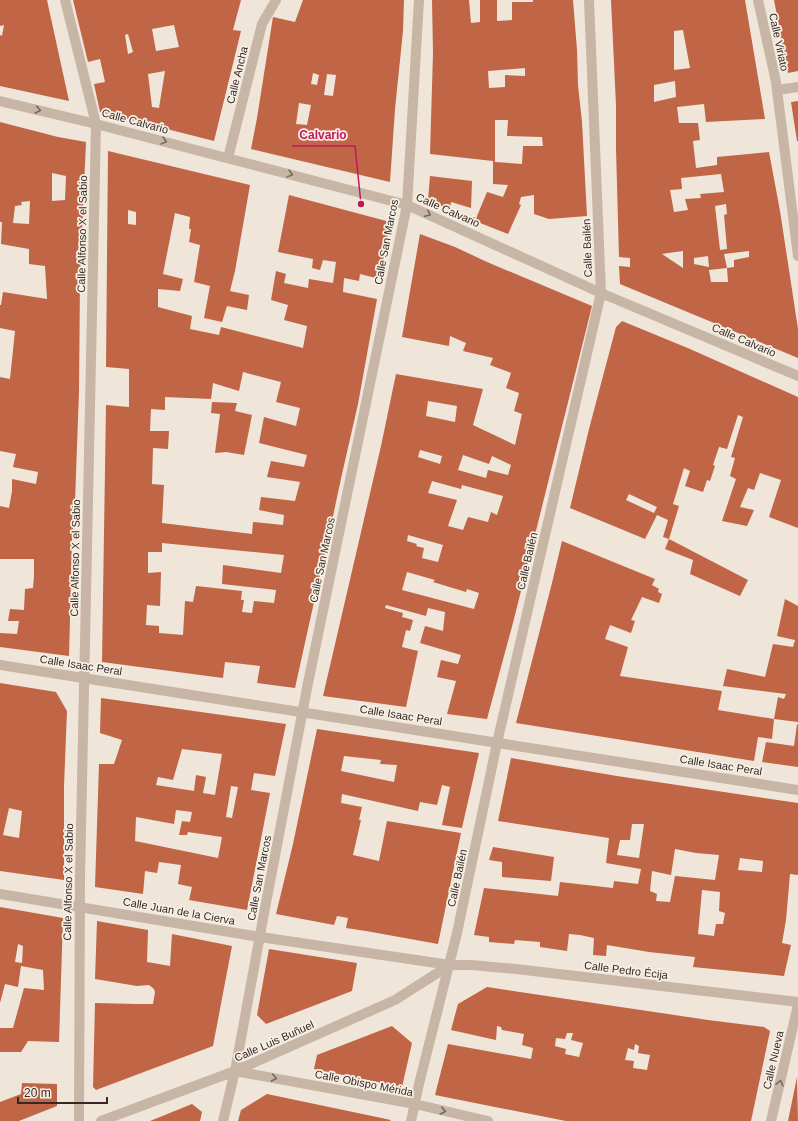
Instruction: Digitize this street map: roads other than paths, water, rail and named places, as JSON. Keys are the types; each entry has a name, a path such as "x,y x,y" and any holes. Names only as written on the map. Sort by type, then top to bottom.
{"street":[{"name":"Calle Alfonso X el Sabio","path":"65,0 96,124 80,907 79,1121"},
{"name":"Calle Ancha","path":"228,158 262,24 276,0"},
{"name":"Calle San Marcos","path":"224,1121 236,1071 303,712 406,205 419,0"},
{"name":"Calle Bailén","path":"411,1121 450,965 497,743 601,293 589,0"},
{"name":"Calle Viriato","path":"758,0 776,82 798,256"},
{"path":"777,90 798,87"},
{"name":"Calle Calvario","path":"0,101 96,124 406,205 601,293 798,376"},
{"name":"Calle Isaac Peral","path":"0,665 798,790"},
{"name":"Calle Juan de la Cierva","path":"0,894 260,937 450,965"},
{"name":"Calle Pedro Écija","path":"450,965 471,965 516,969 798,1004"},
{"name":"Calle Luis Buñuel","path":"100,1121 236,1071 395,1000 450,965"},
{"name":"Calle Nueva","path":"771,1121 798,1004"},
{"name":"Calle Obispo Mérida","path":"236,1071 415,1104 488,1121"}],"place":[{"name":"Calvario","path":"361,204"}]}
